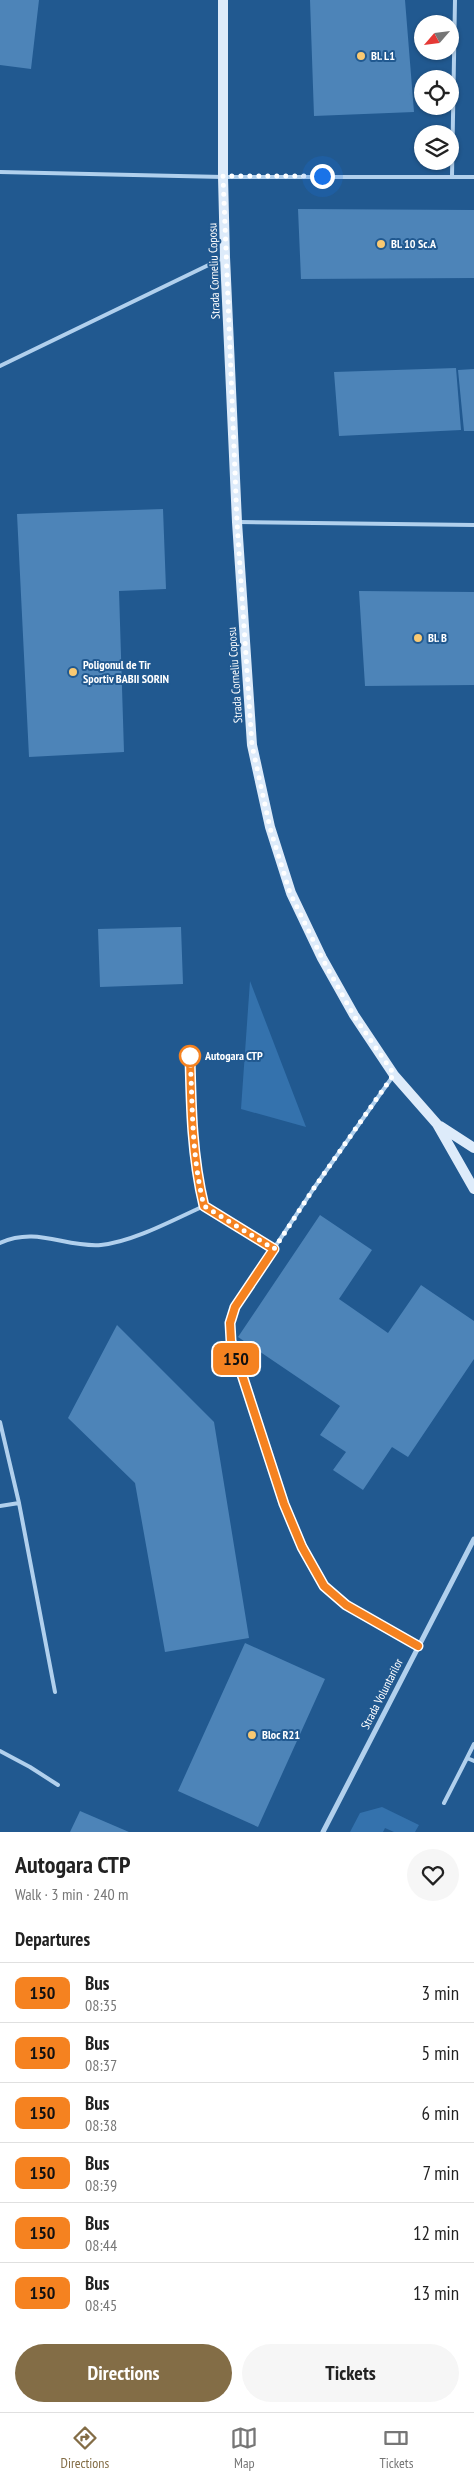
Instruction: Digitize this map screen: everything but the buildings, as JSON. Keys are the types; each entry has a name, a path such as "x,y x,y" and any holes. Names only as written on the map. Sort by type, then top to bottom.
{"main road":[{"name":"Strada Corneliu Coposu","path":"223,0 225,257 237,522 252,745 270,828 290,893 322,958 354,1016 394,1074 437,1124 474,1189"},
{"name":"Strada Corneliu Coposu","path":"437,1124 474,1148"}],"street":[{"name":"Strada Voluntarilor","path":"323,1832 474,1540"}],"lane":[{"path":"452,176 455,0"},
{"path":"0,172 223,176 474,177"},
{"path":"0,366 225,257"},
{"path":"237,522 474,525"},
{"path":"190,1056 192,1143 204,1206 274,1249"},
{"path":"394,1074 314,1188 235,1307 230,1323 231,1341 284,1504 302,1547 324,1586 346,1605 418,1646"},
{"path":"0,1243 10,1238 31,1235 86,1245 102,1245 144,1233 204,1206"},
{"path":"0,1422 19,1503 55,1692"},
{"path":"0,1506 19,1503"},
{"path":"444,1802 474,1744"},
{"path":"0,1752 30,1767 58,1785"},
{"path":"467,1758 474,1762"}],"shaded area":[{"path":"250,981 306,1127 241,1109"},
{"path":"382,1807 419,1825 415,1832 394,1832 385,1828 383,1832 350,1832 360,1813"}],"bus line":[{"name":"150","path":"190,1056 192,1143 204,1206 274,1249 235,1307 230,1323 231,1341 284,1504 302,1547 324,1586 346,1605 418,1646"}],"place":[{"name":"Bl. L1","path":"361,56"},
{"name":"Bl. 10 Sc.A","path":"381,244"},
{"name":"Bl. B","path":"418,638"},
{"name":"Poligonul de Tir Sportiv BABII SORIN","path":"73,672"},
{"name":"Autogara CTP","path":"190,1056"},
{"name":"Bloc R21","path":"252,1735"}],"route":[{"path":"190,1056 192,1143 204,1206 274,1249 314,1188 394,1074 354,1016 322,958 290,893 270,828 252,745 237,522 223,176 322,176"}]}
